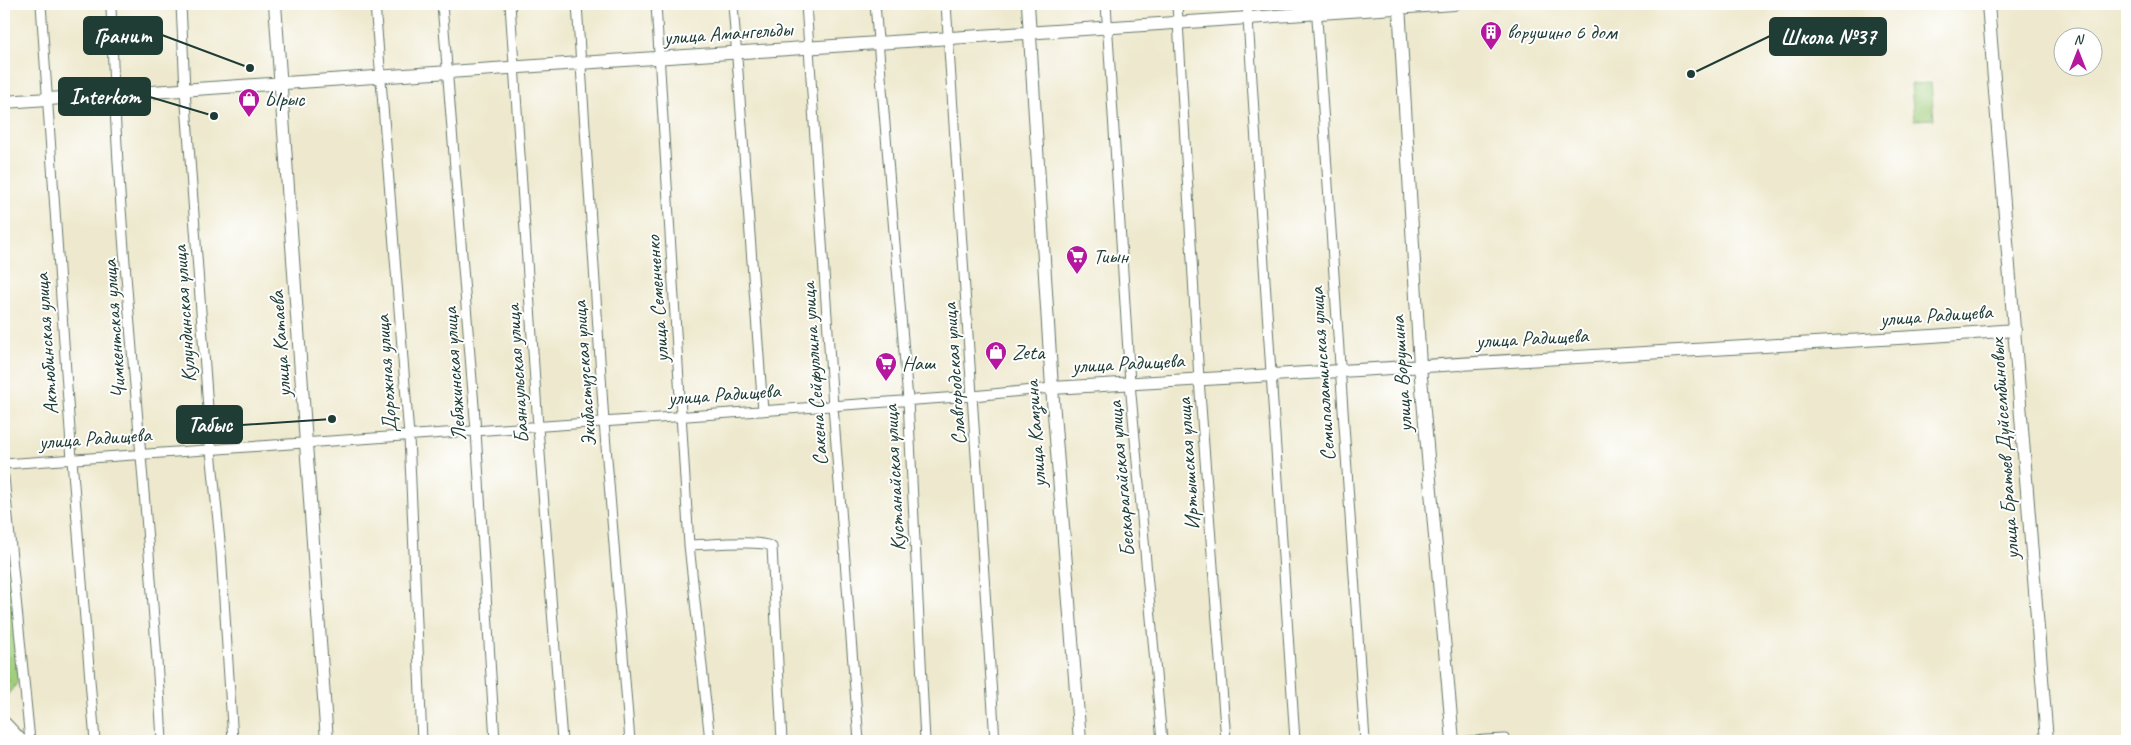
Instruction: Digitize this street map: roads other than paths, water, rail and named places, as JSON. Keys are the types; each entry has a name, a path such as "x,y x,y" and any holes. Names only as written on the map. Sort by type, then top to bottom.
{"main road":[{"path":"4,724 20,741"}],"street":[{"name":"Актюбинская улица","path":"41,4 72,460 95,741"},
{"name":"Чимкентская улица","path":"111,4 113,94 141,455 156,616 162,741"},
{"name":"Кулундинская улица","path":"181,4 185,90 211,450 221,552 233,741"},
{"name":"улица Катаева","path":"275,4 327,741"},
{"name":"Дорожная улица","path":"375,4 408,436 422,741"},
{"name":"Лебяжинская улица","path":"442,4 476,431 496,741"},
{"name":"Баянаульская улица","path":"510,4 538,427 562,741"},
{"name":"Экибастузская улица","path":"577,4 604,422 630,741"},
{"name":"улица Семенченко","path":"656,4 689,545 710,741"},
{"path":"733,4 763,411"},
{"name":"Сакена Сейфуллина улица","path":"806,4 833,406 860,741"},
{"name":"Кустанайская улица","path":"875,4 908,400 925,741"},
{"name":"Славгородская улица","path":"946,4 995,741"},
{"name":"улица Камзина","path":"1028,4 1052,388 1080,741"},
{"name":"Бескарагайская улица","path":"1106,4 1130,383 1162,741"},
{"name":"Иртышская улица","path":"1178,4 1199,379 1226,741"},
{"path":"1247,4 1294,741"},
{"name":"улица Амангельды","path":"4,102 1179,23 1248,17 1316,8 1454,4"},
{"name":"улица Братьев Дуйсембиновых","path":"1988,4 2047,741"},
{"name":"улица Ворушина","path":"1399,5 1420,366 1453,741"},
{"name":"Семипалатинская улица","path":"1316,8 1365,741"},
{"name":"улица Радищева","path":"4,464 973,396 1052,388 2015,330"},
{"path":"4,477 30,741"},
{"path":"689,545 769,544 772,547 782,741"},
{"path":"1468,741 1505,739"}],"place":[{"name":"ворушино 6 дом","path":"1491,51"},
{"name":"Гранит","path":"250,68"},
{"name":"Школа №37","path":"1691,74"},
{"name":"Interkom","path":"214,116"},
{"name":"Ырыс","path":"249,118"},
{"name":"Тиын","path":"1077,275"},
{"name":"Zeta","path":"996,371"},
{"name":"Наш","path":"886,382"},
{"name":"Табыс","path":"332,419"}]}
